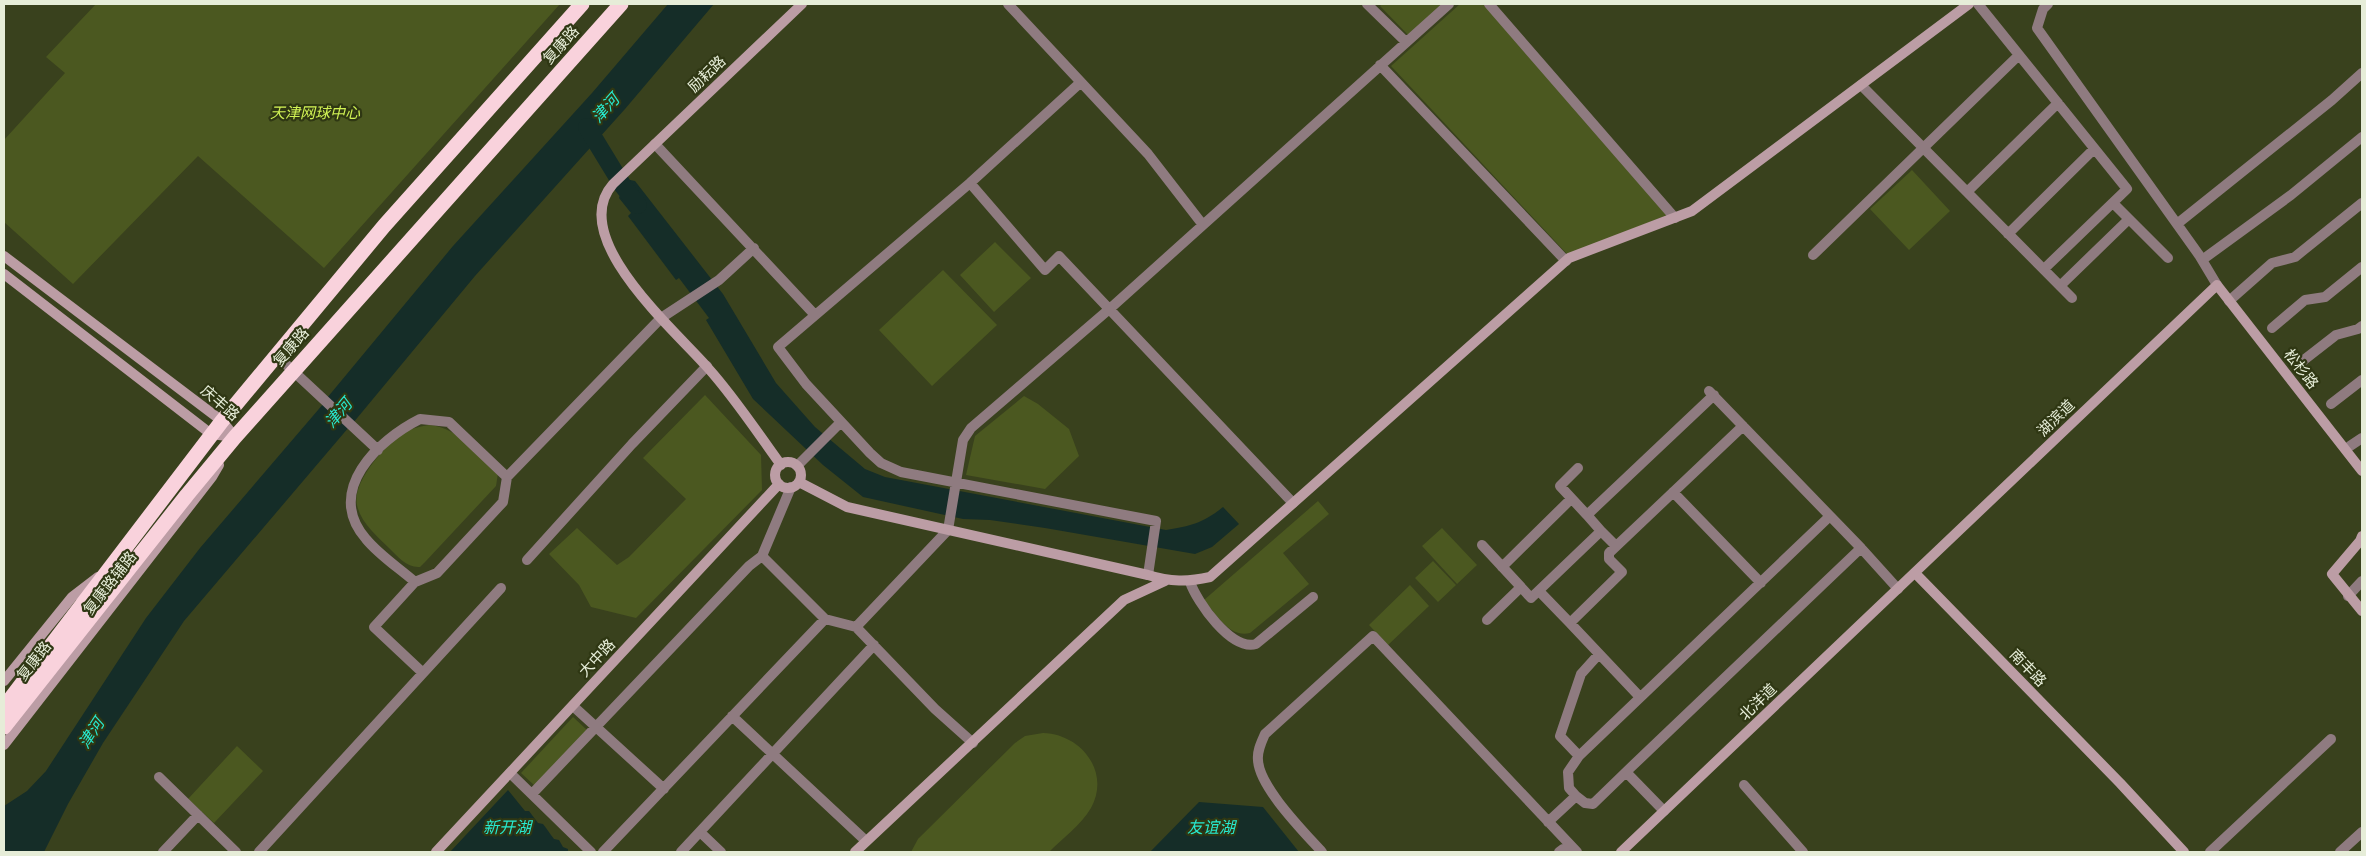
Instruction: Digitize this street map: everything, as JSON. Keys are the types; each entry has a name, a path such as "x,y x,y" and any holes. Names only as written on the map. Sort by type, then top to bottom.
{"highway":[{"name":"复康路","path":"4,727 69,634 106,570 222,421 384,226 582,4"},
{"name":"复康路","path":"4,707 69,634 293,372 621,4"}],"street":[{"name":"励耘路","path":"781,465 734,399 707,366 661,318 617,261 602,227 602,204 613,184 632,165 802,4"},
{"path":"1008,4 1148,154 1203,225"},
{"path":"1367,4 1406,42"},
{"path":"856,628 948,530 963,440 970,428 1109,310 1448,4"},
{"path":"1489,4 1675,218"},
{"path":"532,794 749,566 762,556 795,484 801,476 797,466 790,462 781,465 776,473 779,484 795,484 847,507 1148,575 1165,581 1190,582 1210,577 1566,261 1692,210 1969,4"},
{"path":"1978,4 2127,189 2044,270"},
{"path":"2048,4 2042,9 2037,28 2177,224 2217,285"},
{"path":"1813,255 2019,55"},
{"path":"1380,65 1566,261"},
{"path":"2177,224 2332,100 2362,73"},
{"path":"1081,82 970,183 778,347 806,384 881,463 901,472 1156,521 1148,575"},
{"path":"1861,85 2072,298"},
{"path":"1967,192 2058,103"},
{"path":"2202,260 2291,195 2362,138"},
{"path":"655,144 815,315"},
{"path":"2008,234 2094,149"},
{"path":"970,183 1045,270 1060,256 1293,503"},
{"path":"2113,203 2168,258"},
{"path":"2230,301 2272,263 2295,257 2362,203"},
{"path":"2060,286 2129,219"},
{"path":"423,673 374,627 414,582 437,573 503,502 507,477 661,318 719,280 754,248"},
{"name":"庆丰路","path":"4,256 222,421 236,437"},
{"path":"2272,328 2306,300 2325,297 2362,267"},
{"name":"庆丰路","path":"4,274 212,434 236,437"},
{"name":"松杉路","path":"2217,285 2362,471"},
{"name":"湖滨道","path":"1915,573 2217,285"},
{"path":"2300,364 2336,335 2358,329 2362,326"},
{"path":"277,356 378,450"},
{"path":"526,560 632,444 707,366"},
{"path":"2331,404 2362,380"},
{"path":"1587,515 1711,393 1861,548 1898,590"},
{"path":"414,582 365,538 353,515 349,494 361,468 399,430 420,419 449,422 507,477"},
{"path":"797,466 841,422"},
{"path":"1570,623 1622,572 1609,559 1609,553 1743,426"},
{"name":"复康路辅路","path":"4,745 212,477 236,437"},
{"path":"2350,446 2362,438"},
{"path":"1578,468 1560,486 1570,499 1616,546"},
{"name":"大中路","path":"436,852 779,484"},
{"path":"1673,492 1761,583"},
{"path":"1502,567 1570,499"},
{"path":"1830,516 1579,756 1568,772 1570,788 1576,796 1585,803 1593,804 1861,548"},
{"path":"1482,545 1531,598 1601,531"},
{"path":"2362,536 2360,542 2332,574 2362,612"},
{"path":"762,556 825,619 856,628 935,709 973,743"},
{"name":"复康路辅路","path":"4,681 72,597 106,570"},
{"name":"北洋道","path":"1621,852 1915,573"},
{"name":"南丰路","path":"1915,573 2120,783 2184,852"},
{"path":"855,852 1124,600 1165,581"},
{"path":"2348,596 2362,581"},
{"path":"1190,582 1194,593 1212,618 1225,632 1238,642 1246,645 1256,644 1313,597"},
{"path":"1487,620 1521,587"},
{"path":"259,852 501,588"},
{"path":"1539,591 1638,695"},
{"path":"603,852 825,619"},
{"path":"1322,852 1269,789 1260,770 1258,761 1259,750 1265,734 1373,636 1577,852"},
{"path":"681,852 874,645"},
{"path":"1579,756 1560,736 1581,674 1599,654"},
{"path":"573,706 664,789"},
{"path":"732,716 866,841"},
{"path":"2210,852 2330,739"},
{"path":"1626,772 1664,812"},
{"path":"510,773 591,852"},
{"path":"159,777 236,852"},
{"name":"南丰路","path":"2120,783 2139,798 2192,852"},
{"path":"1744,784 1803,852"},
{"path":"1548,822 1576,796"},
{"path":"162,852 198,815"},
{"path":"700,832 721,852"},
{"path":"2340,852 2362,832"},
{"path":"1560,852 1563,849 1567,852"}],"green space":[{"name":"天津网球中心","path":"96,4 560,4 324,268 198,156 73,284 4,222 4,140 65,73 46,57"},
{"path":"1382,4 1451,4 1412,39 1380,6"},
{"path":"1460,4 1486,4 1667,215 1568,255 1391,66"},
{"path":"1912,170 1950,211 1909,250 1870,209"},
{"path":"995,242 1031,278 994,312 960,275"},
{"path":"943,270 997,325 932,386 879,330"},
{"path":"705,395 761,455 762,490 636,618 591,607 579,585 549,554 577,528 617,565 629,557 686,499 643,458"},
{"path":"1024,396 1038,404 1069,429 1079,456 1045,489 966,475 975,436"},
{"path":"429,425 440,427 458,436 498,473 496,486 420,567 415,567 399,558 370,528 359,511 357,496 364,477 385,448 403,433 413,428"},
{"path":"1318,501 1329,514 1283,553 1309,584 1250,633 1242,634 1229,628 1218,618 1204,600"},
{"path":"1442,528 1477,565 1457,584 1422,546"},
{"path":"1433,561 1456,585 1438,602 1415,578"},
{"path":"1410,585 1429,606 1388,645 1369,625"},
{"path":"573,717 587,730 535,786 521,773"},
{"path":"1043,733 1057,735 1069,740 1080,748 1089,757 1095,769 1097,781 1096,794 1087,814 1049,852 911,852 918,839 1015,743 1025,736"},
{"path":"237,746 263,771 214,823 188,799"}],"water":[{"name":"津河","path":"668,4 714,4 625,109 475,276 353,423 327,398 453,246 592,93"},
{"path":"630,180 635,181 723,294 776,383 815,427 865,469 885,477 1166,530 1196,523 1223,507 1239,524 1212,547 1195,554 1045,528 990,520 963,519 863,497 823,465 753,399 706,320 709,318 679,278 676,280 628,216 631,213 619,198 623,186"},
{"name":"津河","path":"324,403 349,427 184,621 103,743 68,804 44,852 4,852 4,806 27,791 46,771 146,618 200,548"},
{"name":"新开湖","path":"508,790 525,811 529,811 538,823 543,824 554,839 559,840 563,847 568,849 568,852 450,852"},
{"name":"友谊湖","path":"1199,802 1263,807 1299,852 1150,852"}],"waterway":[{"path":"587,127 623,186 638,205"}]}
